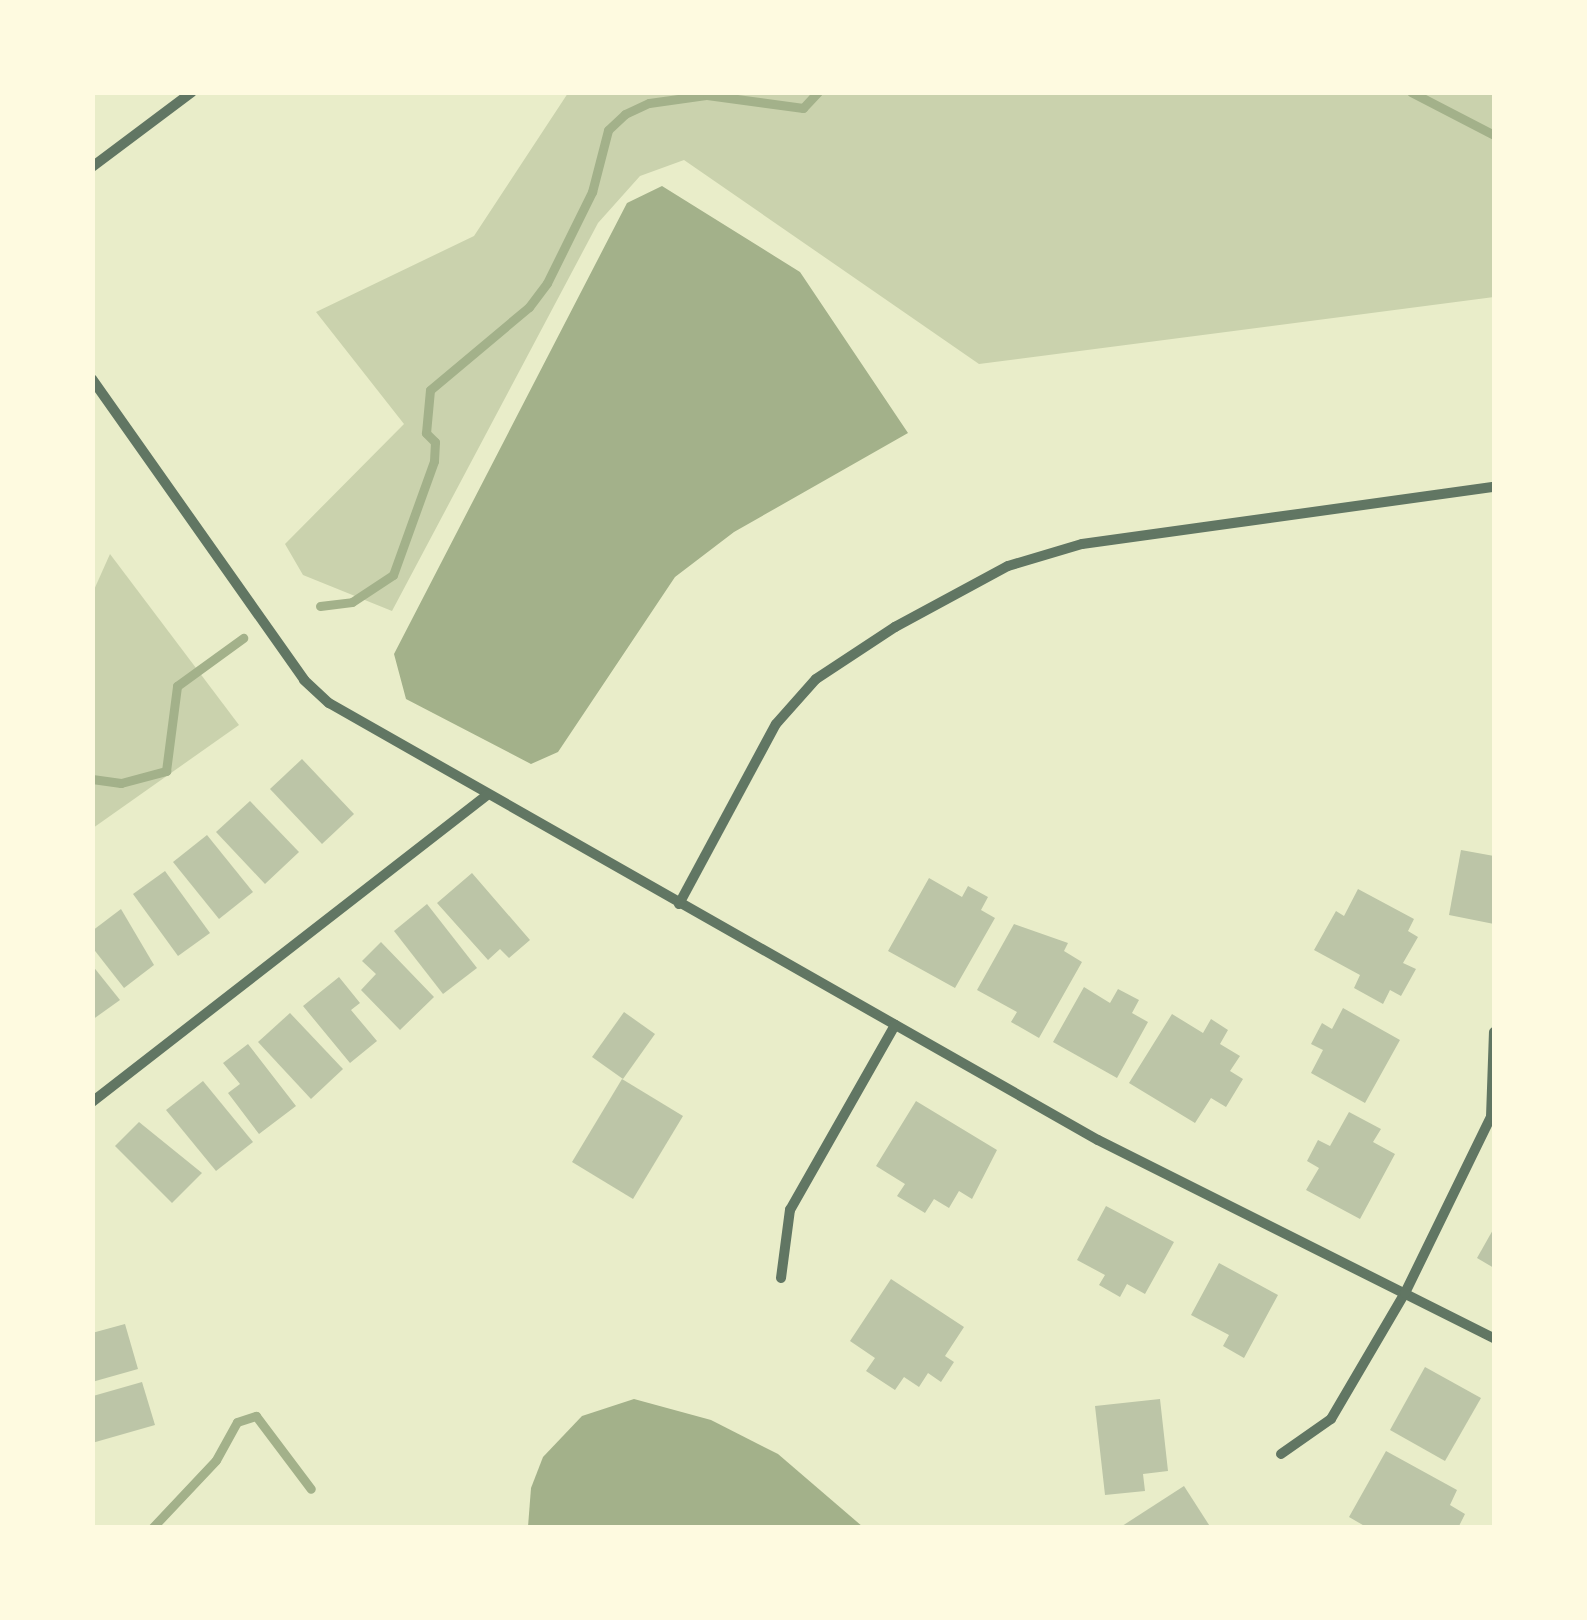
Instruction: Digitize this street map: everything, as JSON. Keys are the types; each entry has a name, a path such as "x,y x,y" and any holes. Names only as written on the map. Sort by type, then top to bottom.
{"street":[{"path":"92,167 192,92"},
{"path":"92,380 203,528 304,680 328,704 1098,1140 1494,1338"},
{"path":"679,904 776,724 816,679 1008,566 1082,544 1494,488"},
{"path":"92,1102 488,796"},
{"path":"781,1278 790,1210 894,1026"},
{"path":"1281,1454 1332,1419 1405,1293 1491,1117 1494,1032"}],"shaded area":[{"path":"568,93 1494,93 1494,297 979,364 684,160 640,176 598,223 392,611 303,575 285,544 404,424 316,312 474,236"},
{"path":"662,186 800,272 908,433 734,532 675,577 558,752 531,764 406,699 394,654 627,203"},
{"path":"110,554 239,725 93,828 93,592"},
{"path":"634,1399 711,1420 778,1454 863,1527 528,1527 531,1488 543,1457 582,1416"}],"building":[{"path":"302,759 354,814 322,844 270,789"},
{"path":"250,801 299,852 265,884 216,832"},
{"path":"207,835 253,892 219,919 173,862"},
{"path":"1461,850 1494,856 1494,924 1449,915"},
{"path":"165,871 210,933 178,956 133,894"},
{"path":"472,873 530,940 509,958 500,949 488,960 437,903"},
{"path":"929,878 962,897 968,886 988,897 981,910 995,918 955,988 888,951"},
{"path":"1358,889 1414,919 1408,931 1418,937 1403,963 1416,969 1401,996 1390,990 1383,1004 1354,988 1360,975 1314,950 1336,911 1344,916"},
{"path":"427,904 477,968 443,994 394,931"},
{"path":"121,909 154,965 124,988 92,947 92,931"},
{"path":"1014,924 1068,943 1064,951 1082,962 1039,1038 1011,1022 1017,1012 977,990"},
{"path":"381,942 434,997 400,1030 361,990 376,974 362,961"},
{"path":"92,965 120,1000 92,1020"},
{"path":"339,977 360,1003 351,1010 377,1041 350,1063 303,1006"},
{"path":"1084,987 1110,1003 1118,989 1139,1000 1132,1013 1148,1022 1117,1078 1053,1042"},
{"path":"1343,1008 1400,1040 1365,1103 1311,1073 1323,1050 1311,1044 1322,1023 1332,1029"},
{"path":"624,1012 655,1034 623,1079 592,1057"},
{"path":"290,1013 343,1069 311,1099 258,1042"},
{"path":"1172,1014 1203,1033 1211,1019 1228,1030 1220,1044 1240,1056 1230,1071 1243,1079 1226,1107 1211,1098 1195,1123 1129,1083"},
{"path":"248,1044 296,1106 259,1134 228,1093 240,1084 223,1063"},
{"path":"622,1079 683,1116 633,1199 572,1162"},
{"path":"203,1081 253,1142 216,1171 166,1110"},
{"path":"916,1101 997,1150 972,1199 959,1191 949,1208 934,1199 925,1213 897,1196 905,1184 876,1166"},
{"path":"1349,1112 1381,1129 1373,1142 1395,1154 1360,1219 1306,1190 1319,1168 1307,1161 1318,1140 1330,1146"},
{"path":"139,1122 202,1173 172,1203 115,1146"},
{"path":"1106,1206 1174,1242 1145,1294 1127,1284 1120,1297 1099,1285 1105,1275 1077,1260"},
{"path":"1494,1228 1494,1268 1477,1258"},
{"path":"1219,1263 1278,1295 1244,1358 1223,1346 1229,1335 1191,1315"},
{"path":"891,1279 964,1327 945,1356 954,1362 941,1382 928,1373 919,1387 904,1377 895,1390 866,1371 875,1358 850,1341"},
{"path":"125,1324 138,1369 92,1382 92,1333"},
{"path":"1425,1367 1481,1398 1445,1461 1390,1430"},
{"path":"142,1382 155,1425 92,1443 93,1396"},
{"path":"1160,1399 1168,1471 1143,1474 1145,1491 1105,1495 1095,1406"},
{"path":"1386,1451 1457,1490 1450,1505 1465,1514 1458,1528 1368,1528 1349,1517"},
{"path":"1184,1486 1211,1528 1119,1528"}],"waterway":[{"path":"320,606 352,602 393,575 434,461 435,442 426,433 430,390 529,307 547,283 592,192 608,130 625,114 649,103 707,95 803,108 818,92"},
{"path":"1411,92 1494,135"},
{"path":"92,779 121,783 166,771 177,686 243,638"},
{"path":"152,1528 216,1460 237,1422 256,1416 311,1489"}]}
